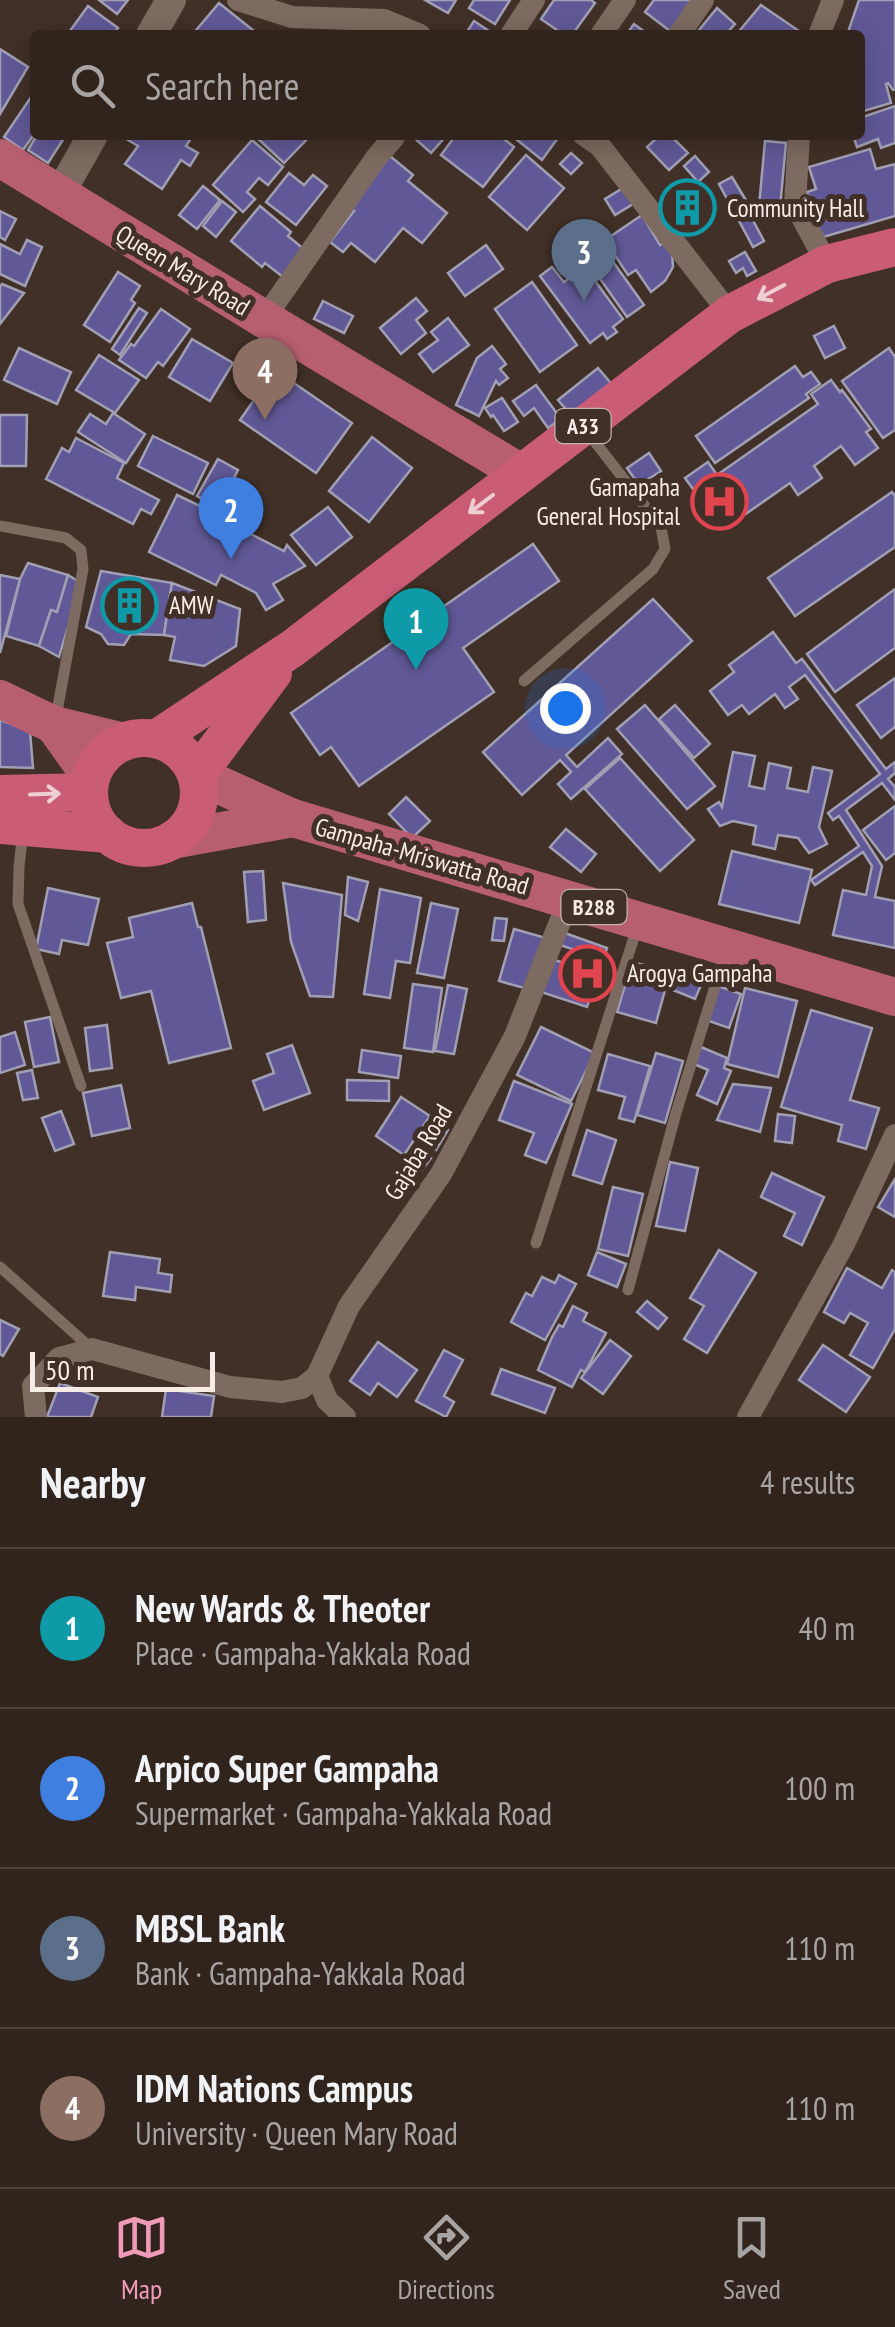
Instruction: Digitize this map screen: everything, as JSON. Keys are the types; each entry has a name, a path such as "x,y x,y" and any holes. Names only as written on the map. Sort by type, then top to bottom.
{"highway":[{"name":"A33","path":"140,740 293,648 730,314 827,264 895,248"},
{"name":"A33","path":"197,774 293,648"},
{"path":"140,740 170,744 181,752 197,774 200,789 193,819 184,831 159,846 145,848 119,842 108,834 94,815 90,785 104,756 140,740"},
{"path":"0,794 90,785"},
{"path":"12,826 108,834"}],"main road":[{"name":"Queen Mary Road","path":"2,165 59,195 521,472"},
{"path":"0,698 54,725 140,740"},
{"path":"54,725 90,785"},
{"name":"Gampaha-Mriswatta Road","path":"197,774 294,818 895,997"},
{"name":"Gampaha-Mriswatta Road","path":"172,840 294,818"}],"street":[{"path":"153,30 170,0"},
{"path":"238,0 292,17 384,20 408,30"},
{"path":"513,30 534,0"},
{"path":"605,30 625,0"},
{"path":"683,30 704,0"},
{"path":"821,30 833,0"},
{"path":"59,195 90,140"},
{"path":"264,319 391,140"},
{"path":"600,140 730,314"},
{"path":"799,140 795,204 827,264"},
{"name":"Gajaba Road","path":"317,1376 349,1306 441,1174 515,1036 569,900"},
{"path":"748,1417 844,1244 895,1136"},
{"path":"36,1417 33,1386 59,1358 92,1350 230,1387 282,1392 302,1388 317,1376 327,1400 346,1417"}],"lane":[{"path":"524,681 654,569 664,549 661,527 583,426"},
{"path":"0,526 66,538 81,550 83,569 54,725"},
{"path":"12,826 18,904 81,1086"},
{"path":"536,1243 640,920"},
{"path":"628,1290 727,947"},
{"path":"0,1267 92,1350"}],"building":[{"path":"99,0 128,0 117,14"},
{"path":"425,0 456,0 448,13"},
{"path":"474,0 510,0 495,24 469,8"},
{"path":"554,0 595,3 576,30 557,30 541,19"},
{"path":"654,0 693,0 671,30 645,12"},
{"path":"859,0 895,0 895,89 886,84 891,103 865,111 865,30 849,30"},
{"path":"219,3 253,30 196,30"},
{"path":"761,5 798,30 740,30"},
{"path":"88,6 118,28 116,30 71,30"},
{"path":"717,8 735,24 730,30 699,30"},
{"path":"474,21 488,30 468,30"},
{"path":"0,49 28,67 0,114"},
{"path":"30,98 30,140 23,150 4,137"},
{"path":"895,106 895,143 881,148 878,139 857,147 855,140 865,140 865,116"},
{"path":"34,140 63,140 48,163 28,150"},
{"path":"128,140 190,140 186,146 198,153 190,166 181,160 162,189 125,164 138,146"},
{"path":"252,140 283,167 268,185 259,178 247,192 255,199 243,212 213,185"},
{"path":"259,140 306,140 284,163"},
{"path":"417,140 443,140 431,153"},
{"path":"452,140 505,140 514,147 483,187 441,155"},
{"path":"517,140 556,140 542,160"},
{"path":"655,140 675,140 688,153 669,170 647,147"},
{"path":"765,141 786,143 780,208 759,206"},
{"path":"870,149 876,169 895,164 895,216 820,238 807,192 816,189 809,167"},
{"path":"571,153 582,163 571,174 560,164"},
{"path":"526,155 564,188 527,230 489,197"},
{"path":"390,156 413,175 408,181 447,213 422,243 403,228 375,262 351,243 343,252 330,242 354,211 348,207"},
{"path":"695,156 709,172 698,182 684,166"},
{"path":"289,173 304,185 313,175 327,186 296,225 266,202"},
{"path":"732,177 747,202 733,210 719,184"},
{"name":"Community Hall","path":"683,184 708,221 693,231 668,195"},
{"path":"203,186 220,200 197,229 179,215"},
{"path":"623,188 633,204 615,215 605,199"},
{"path":"222,201 236,212 216,237 203,226"},
{"path":"260,206 291,232 288,236 305,250 283,277 265,263 262,267 231,241"},
{"path":"0,211 16,219 5,240 0,237"},
{"path":"749,213 764,241 753,247 738,219"},
{"path":"642,215 660,245 665,242 672,250 673,267 665,281 651,292 636,270 628,275 605,240"},
{"path":"596,238 644,305 627,317 579,249"},
{"path":"27,240 42,247 25,286 0,274 0,244 20,254"},
{"path":"486,245 503,269 465,296 448,273"},
{"path":"574,252 623,319 613,327 617,332 607,339 603,333 590,343 540,276 552,267 564,282 571,277 559,262"},
{"path":"745,252 756,271 747,276 743,268 736,273 729,261"},
{"path":"118,272 140,286 131,300 135,303 110,342 84,325"},
{"path":"532,282 577,345 540,372 495,309"},
{"path":"2,284 24,293 0,324 0,287"},
{"path":"416,298 427,311 416,320 426,333 401,354 380,328"},
{"path":"323,301 353,316 344,333 314,319"},
{"path":"139,308 147,313 120,355 112,349"},
{"path":"161,309 190,329 163,366 158,362 146,378 119,360"},
{"path":"448,318 469,345 433,372 419,354 438,340 431,332"},
{"path":"834,326 845,348 825,358 814,336"},
{"path":"192,339 233,363 210,401 169,377"},
{"path":"492,346 506,364 500,369 508,378 499,385 496,381 479,416 456,405 477,358"},
{"path":"19,348 71,372 57,404 4,380"},
{"path":"889,348 895,357 895,430 883,438 842,381"},
{"path":"99,355 139,380 115,413 76,390"},
{"path":"795,366 803,377 811,372 820,384 806,394 809,398 715,463 696,436"},
{"path":"598,368 615,388 575,420 558,400"},
{"path":"275,370 352,423 316,473 240,420"},
{"path":"831,380 871,429 866,432 878,448 855,465 841,446 814,466 822,478 798,495 790,483 740,518 738,514 720,526 685,478 708,462 717,475 818,404 811,394"},
{"path":"536,385 561,419 548,428 534,408 524,416 513,401"},
{"path":"502,398 518,422 504,431 485,408"},
{"path":"113,413 145,434 126,463 78,432 90,414 106,424"},
{"path":"0,415 27,415 26,466 0,466"},
{"path":"153,436 208,463 193,494 138,466"},
{"path":"372,437 412,468 369,522 329,491"},
{"path":"76,438 124,463 117,478 159,500 151,514 141,509 133,524 46,479 62,448 69,452"},
{"path":"649,453 661,471 639,485 627,468"},
{"path":"218,459 238,470 234,478 242,482 237,491 249,498 240,513 223,504 220,510 197,496"},
{"path":"892,492 895,547 795,616 768,578"},
{"path":"177,495 284,551 287,545 305,566 273,584 283,600 266,610 256,593 221,575 216,585 149,552"},
{"path":"328,507 352,537 316,565 291,535"},
{"path":"533,544 559,581 463,648 494,692 359,786 331,747 320,755 291,713"},
{"path":"28,563 68,575 57,612 51,610 39,646 6,636 20,579"},
{"name":"AMW","path":"101,571 172,583 164,635 131,634 124,645 108,644 101,634 86,627"},
{"path":"0,575 20,579 0,653"},
{"path":"68,575 81,583 59,657 39,646 51,610 57,612"},
{"path":"172,583 240,609 236,646 204,666 170,660 175,637 164,635"},
{"path":"895,589 895,648 835,692 807,654"},
{"path":"653,599 692,641 566,755 577,767 608,738 622,754 571,799 558,784 571,772 560,760 522,795 483,752"},
{"path":"773,632 796,663 802,659 886,769 895,762 895,773 888,779 895,787 895,800 882,783 846,810 882,866 875,897 895,901 895,948 833,935 843,890 866,895 872,866 863,852 815,885 811,880 859,846 839,816 833,820 828,813 880,774 805,675 789,687 798,699 785,708 775,694 749,714 742,705 728,715 710,691 734,672 729,665"},
{"path":"895,678 895,727 881,738 857,705"},
{"path":"645,705 715,786 687,809 617,729"},
{"path":"675,705 710,744 694,758 659,719"},
{"path":"0,720 30,731 33,768 0,767"},
{"path":"733,752 755,756 749,786 764,789 769,763 791,768 787,788 808,792 813,767 832,771 819,827 827,844 809,853 798,838 778,835 775,849 753,844 756,826 733,821 720,826 708,809 719,802 722,807"},
{"path":"620,758 694,840 660,871 585,789"},
{"path":"406,797 430,821 412,838 389,814"},
{"path":"895,806 895,853 886,860 863,830"},
{"path":"566,829 596,854 581,872 550,847"},
{"path":"732,851 812,870 799,923 719,904"},
{"path":"263,871 266,920 248,922 244,872"},
{"path":"348,877 368,882 358,921 345,915"},
{"path":"283,883 342,895 333,997 310,996 291,942"},
{"path":"48,888 99,899 88,945 62,940 59,954 36,949"},
{"path":"380,889 421,898 410,963 396,961 390,998 364,994"},
{"path":"192,903 231,1048 169,1063 151,991 121,998 107,943 133,937 129,918"},
{"path":"431,903 458,909 444,978 417,973"},
{"path":"495,918 507,919 504,941 492,940"},
{"path":"514,929 546,938 531,990 499,981"},
{"path":"562,932 607,948 587,1007 541,992 552,959 570,965 575,950 557,944"},
{"path":"632,962 670,972 656,1023 617,1012"},
{"path":"683,967 705,976 695,999 673,990"},
{"path":"413,984 442,988 433,1052 404,1048"},
{"path":"448,985 467,989 454,1054 435,1051"},
{"path":"718,986 741,994 729,1028 706,1020"},
{"path":"745,988 797,1001 778,1077 727,1064"},
{"path":"811,1010 872,1028 850,1100 879,1108 866,1149 838,1141 842,1125 781,1107"},
{"path":"50,1017 59,1062 34,1067 25,1022"},
{"path":"107,1025 112,1068 90,1071 85,1028"},
{"path":"541,1027 595,1053 571,1101 517,1075"},
{"path":"15,1032 25,1065 0,1073 0,1037"},
{"path":"292,1045 310,1093 264,1110 253,1081 274,1073 267,1054"},
{"path":"701,1047 727,1058 724,1068 731,1071 717,1104 697,1095 708,1070 694,1064"},
{"path":"362,1050 401,1056 398,1078 359,1072"},
{"path":"656,1053 683,1061 665,1123 637,1115"},
{"path":"608,1054 650,1066 634,1122 619,1118 625,1097 598,1090"},
{"path":"32,1070 38,1098 23,1100 17,1073"},
{"path":"347,1080 389,1081 389,1101 347,1100"},
{"path":"514,1081 572,1104 546,1163 525,1155 534,1133 499,1120"},
{"path":"733,1084 771,1088 760,1132 717,1120"},
{"path":"121,1085 130,1128 92,1136 83,1093"},
{"path":"401,1097 430,1116 404,1155 376,1136"},
{"path":"61,1111 74,1144 55,1151 42,1118"},
{"path":"778,1114 795,1116 792,1143 775,1141"},
{"path":"432,1120 448,1130 436,1150 420,1140"},
{"path":"587,1130 616,1140 602,1184 573,1175"},
{"path":"417,1149 431,1158 422,1170 409,1162"},
{"path":"670,1162 698,1168 685,1231 656,1226"},
{"path":"772,1173 824,1197 802,1245 784,1236 795,1213 761,1197"},
{"path":"895,1179 895,1217 878,1207"},
{"path":"613,1187 643,1194 628,1256 598,1249"},
{"path":"719,1250 756,1273 707,1353 684,1339 704,1306 690,1298"},
{"path":"110,1252 160,1259 158,1273 172,1275 170,1292 136,1287 135,1300 103,1296"},
{"path":"597,1252 626,1264 617,1287 588,1275"},
{"path":"847,1268 882,1288 892,1270 895,1272 895,1329 873,1368 850,1355 868,1323 850,1313 844,1323 824,1312"},
{"path":"559,1275 576,1284 545,1340 511,1322 526,1293 532,1296 542,1277 555,1283"},
{"path":"647,1301 667,1318 658,1329 637,1312"},
{"path":"573,1306 587,1313 583,1321 606,1333 585,1372 581,1370 572,1387 538,1370 552,1337 559,1325 563,1327"},
{"path":"0,1320 19,1329 3,1356 0,1354"},
{"path":"610,1340 631,1356 603,1394 581,1378"},
{"path":"378,1342 417,1370 397,1397 378,1383 370,1395 350,1381"},
{"path":"823,1345 870,1377 846,1412 799,1380"},
{"path":"444,1350 463,1360 444,1396 454,1402 446,1417 416,1401"},
{"path":"501,1369 555,1388 545,1413 492,1394"},
{"path":"60,1383 98,1397 91,1417 47,1417"},
{"path":"166,1389 214,1396 211,1417 162,1417"}],"place":[{"name":"Community Hall","path":"688,208"},
{"name":"MBSL Bank","path":"584,301"},
{"name":"IDM Nations Campus","path":"265,420"},
{"name":"Gamapaha General Hospital","path":"719,501"},
{"name":"Arpico Super Gampaha","path":"231,559"},
{"name":"AMW","path":"130,605"},
{"name":"New Wards & Theoter","path":"416,670"},
{"name":"Arogya Gampaha","path":"588,973"}]}
